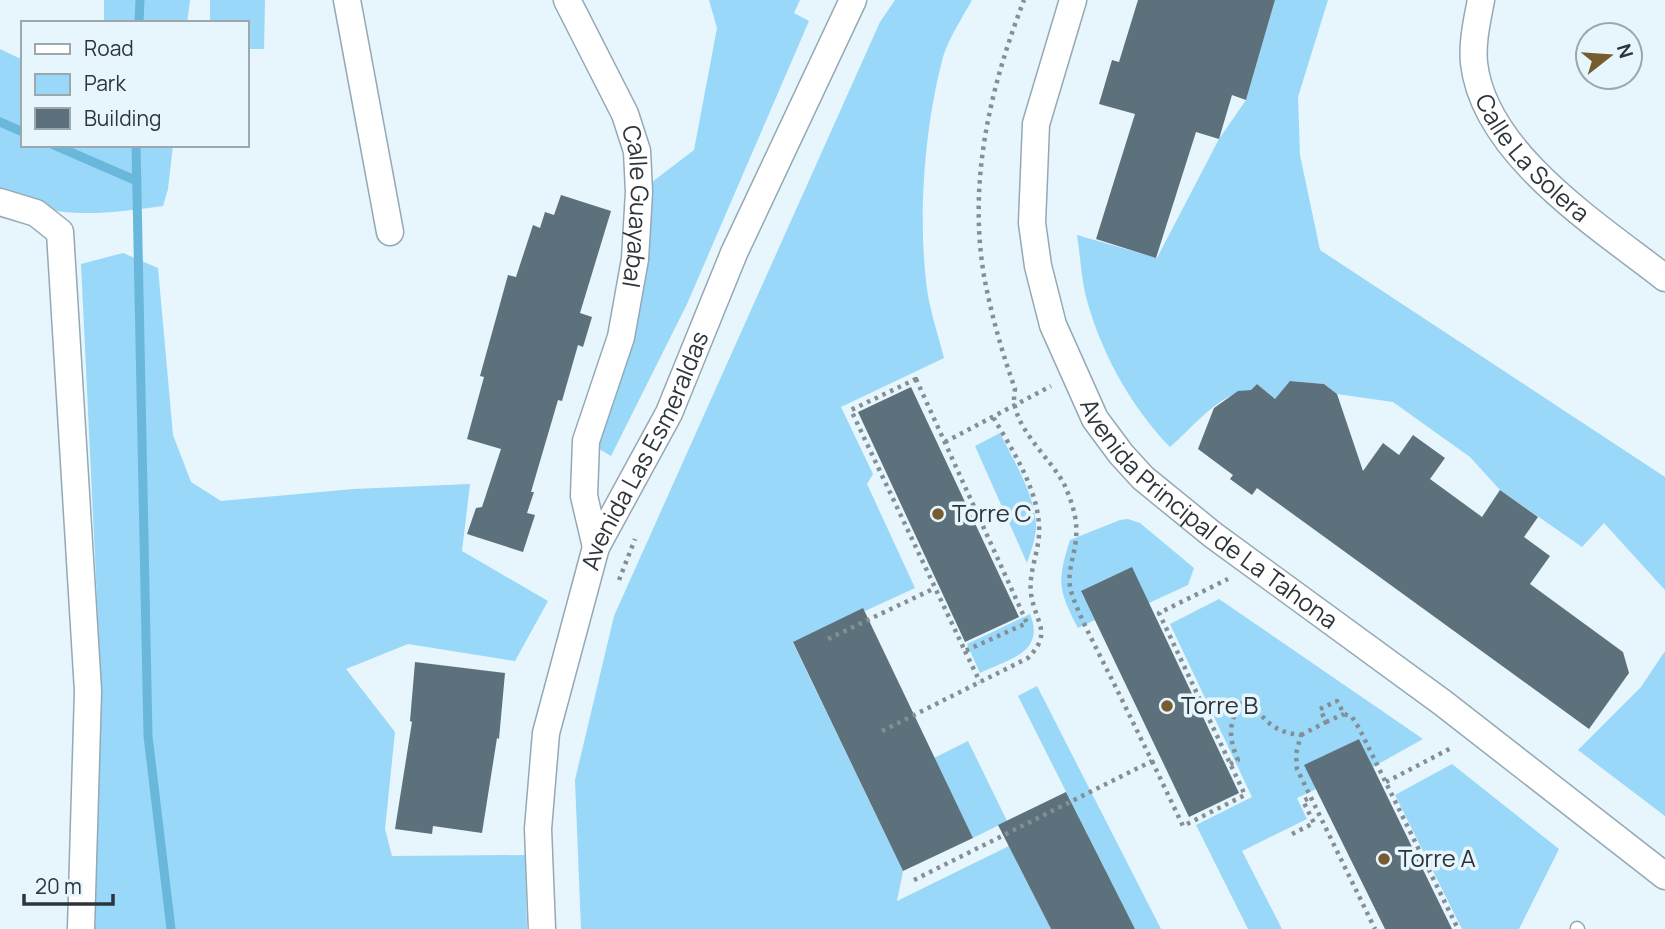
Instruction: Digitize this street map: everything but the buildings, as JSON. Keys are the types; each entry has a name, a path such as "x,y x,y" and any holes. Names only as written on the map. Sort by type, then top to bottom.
{"street":[{"path":"347,0 390,232"},
{"name":"Calle Guayabal","path":"567,0 625,114 637,151 639,192 635,259 621,337 586,441 584,496 596,547"},
{"name":"Avenida Las Esmeraldas","path":"541,929 538,828 546,733 596,547 669,413 734,253 853,0"},
{"name":"Avenida Principal de La Tahona","path":"1073,0 1036,124 1032,223 1038,267 1053,325 1095,419 1143,478 1213,535 1434,697 1665,876"},
{"name":"Calle La Solera","path":"1481,0 1474,37 1474,65 1483,96 1499,129 1518,155 1555,190 1665,278"},
{"path":"0,202 36,213 60,232 88,691 81,929"},
{"path":"0,215 60,232"}],"path":[{"path":"1024,0 994,87 986,125 980,181 984,274 992,312 1015,389 1012,401 1037,449 1048,458 1063,483 1073,506 1077,537 1071,561 1070,588 1090,636 1183,826 1245,795 1159,612 1231,578 1220,570"},
{"path":"965,651 1027,623 916,379 851,410 935,588 965,651 980,682"},
{"path":"945,442 1055,384"},
{"path":"882,731 1028,658 1040,645 1041,631 1031,594 1031,576 1040,527 1036,506 1030,488 993,417"},
{"path":"614,592 638,531"},
{"path":"828,639 935,588"},
{"path":"1230,764 1238,760 1230,738 1234,713 1249,697 1255,708 1276,730 1301,735 1344,714"},
{"path":"1326,722 1320,709 1337,701 1344,714 1352,717 1458,929"},
{"path":"1301,735 1296,754 1297,769 1375,929"},
{"path":"1385,782 1455,746 1444,737"},
{"path":"914,880 1152,761"},
{"path":"1292,834 1314,823 1303,801 1311,797"}],"green space":[{"path":"104,0 190,0 187,21 104,21"},
{"path":"210,0 265,0 264,49 248,49 248,21 210,21"},
{"path":"709,0 800,0 794,13 809,21 687,304 611,456 586,441 639,192 694,150 717,28"},
{"path":"895,0 972,0 943,57 931,114 924,176 923,238 928,296 944,358 841,407 873,474 867,484 915,588 865,611 862,609 793,643 903,871 897,901 1009,846 1051,929 581,929 575,780 614,616 880,22"},
{"path":"1275,0 1328,0 1298,97 1300,155 1320,250 1665,477 1665,590 1604,523 1582,547 1500,490 1470,457 1393,402 1337,394 1324,384 1291,381 1275,399 1257,384 1251,390 1228,397 1218,404 1170,447 1129,395 1108,356 1091,314 1077,235 1157,258 1219,139 1246,100"},
{"path":"0,49 21,59 21,147 173,147 168,189 163,206 102,213 72,213 42,208 0,193"},
{"path":"123,253 158,268 173,435 191,482 221,501 354,489 470,484 462,551 548,601 515,661 408,644 346,669 395,732 385,829 392,856 525,855 527,929 95,929 101,684 81,264"},
{"path":"1000,433 1032,501 1036,525 1027,563 975,446"},
{"path":"1128,519 1140,523 1194,568 1188,585 1149,603 1081,592 1095,620 1078,628 1066,604 1062,585 1063,566 1070,540"},
{"path":"1219,599 1423,739 1373,767 1359,739 1305,765 1316,789 1297,798 1307,819 1242,851 1282,929 1248,929 1196,825 1252,797 1170,624"},
{"path":"1030,614 1034,627 1029,646 1012,658 980,673 967,644"},
{"path":"1665,651 1665,816 1578,750 1641,687"},
{"path":"1037,686 1161,929 1135,929 1018,696"},
{"path":"968,741 1007,821 973,838 934,758"},
{"path":"1452,764 1559,849 1519,929 1462,929 1395,795"}],"waterway":[{"path":"139,21 140,0"},
{"path":"0,122 21,131"},
{"path":"59,147 137,181"},
{"path":"136,147 148,736 171,929"}],"place":[{"name":"Torre C","path":"938,514"},
{"name":"Torre B","path":"1167,706"},
{"name":"Torre A","path":"1384,859"}]}
